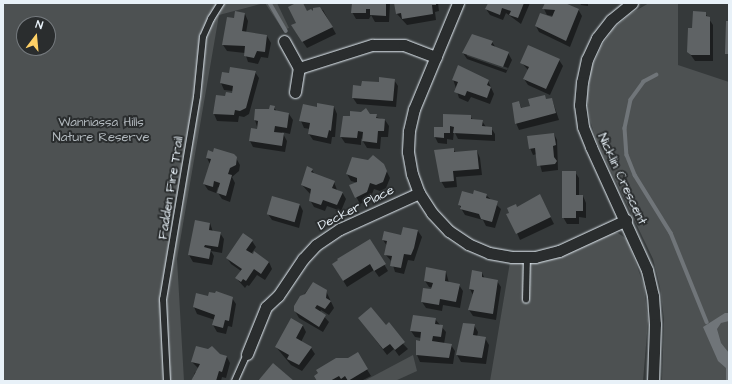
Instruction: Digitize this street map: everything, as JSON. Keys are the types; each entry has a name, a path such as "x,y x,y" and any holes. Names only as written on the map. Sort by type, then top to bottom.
{"street":[{"path":"458,3 414,109 409,131 410,166 419,192 432,214 449,231 468,244 489,253 527,257 559,251 626,220"},
{"name":"Nicklin Crescent","path":"632,3 611,20 598,38 588,59 582,82 580,105 583,127 591,147 643,257 653,296 653,381"},
{"path":"284,41 299,68 295,92"},
{"path":"299,68 383,44 404,45 436,57"},
{"name":"Decker Place","path":"246,354 266,307 278,296 303,260 316,245 340,229 419,192"}],"lane":[{"name":"Fadden Fire Trail","path":"167,381 163,300 197,97 203,36 211,18 221,3"},
{"path":"526,300 527,257"},
{"path":"235,381 246,354"}],"green space":[{"name":"Wanniassa Hills Nature Reserve","path":"3,3 264,3 219,15 177,259 184,381 3,381"},
{"path":"265,3 277,3 289,28 283,30"},
{"path":"649,3 678,3 678,65 729,82 729,381 662,381 664,319 660,287 653,259 597,142 590,120 587,96 591,69 601,47 613,29 630,14"},
{"path":"610,233 618,233 627,239 644,286 648,321 643,381 490,381 510,262 529,262"},
{"path":"413,355 417,371 395,381 364,381"}],"shaded area":[{"path":"725,313 729,313 729,321 721,323 717,329 721,343 729,353 729,381 726,381 726,368 718,361 703,327"}],"building":[{"path":"296,3 303,3 307,11 311,9 313,11 313,8 320,7 333,27 302,42 291,25 296,23 288,7"},
{"path":"352,3 386,3 386,16 370,15 370,9 366,9 366,13 351,13"},
{"path":"394,3 436,3 436,5 432,5 433,14 402,19 401,13 396,14"},
{"path":"488,3 524,3 518,18 509,15 511,11 502,8 500,15 485,9"},
{"path":"545,3 565,3 579,9 566,41 535,26 540,13 552,17 555,10 542,9"},
{"path":"235,11 245,13 242,31 267,35 265,52 257,51 254,58 244,56 245,46 222,45 227,17 234,18"},
{"path":"693,11 706,12 706,16 710,17 710,55 691,55 687,52 688,28 692,28"},
{"path":"726,21 729,21 729,54 725,54"},
{"path":"472,34 493,41 491,45 509,52 503,67 462,53"},
{"path":"528,45 560,59 546,89 523,79 529,67 520,63"},
{"path":"458,65 489,80 487,85 491,87 487,98 467,91 465,96 454,92 458,82 452,80"},
{"path":"230,67 256,71 246,108 240,111 235,110 234,115 213,114 216,95 225,96 226,92 232,93 233,86 220,83 222,72 229,73"},
{"path":"379,77 395,79 393,101 352,98 353,85 361,86 362,81 379,82"},
{"path":"545,95 546,99 552,98 556,113 515,124 512,103 519,101 521,108 530,106 528,99"},
{"path":"317,103 334,106 331,131 329,130 327,138 308,134 310,123 299,121 303,104 317,107"},
{"path":"270,105 275,106 274,110 289,113 287,128 275,126 274,132 284,133 282,146 249,141 251,128 257,129 258,121 254,120 255,109 269,109"},
{"path":"366,108 370,114 377,114 376,118 385,119 384,131 378,131 377,143 362,141 363,132 358,131 357,138 340,137 343,116 350,116 350,111 361,112"},
{"path":"443,114 471,115 471,119 483,120 482,126 492,127 492,135 453,133 454,127 450,126 450,133 444,133 444,138 434,137 434,127 443,127"},
{"path":"554,133 556,145 553,146 554,157 557,161 555,164 537,166 535,148 529,149 527,136"},
{"path":"214,148 234,154 237,157 236,165 230,168 228,174 232,175 226,196 217,193 220,183 214,181 213,187 203,184 211,159 206,158 208,150 213,152"},
{"path":"454,148 454,152 477,150 479,169 453,171 454,181 440,182 434,150"},
{"path":"373,155 384,164 387,171 383,182 376,185 370,183 367,192 355,198 349,185 357,182 357,178 346,174 352,157 368,160"},
{"path":"307,166 313,169 311,172 335,181 332,188 343,192 337,205 323,200 321,205 309,201 311,189 301,185"},
{"path":"562,171 576,171 576,195 583,195 583,211 576,211 576,218 562,218"},
{"path":"474,190 487,194 486,198 498,201 492,222 481,219 479,214 460,209 461,206 458,205 462,191 473,194"},
{"path":"540,194 551,217 516,234 506,214 509,213 507,208 516,204 517,207"},
{"path":"272,196 300,204 295,222 267,214"},
{"path":"195,220 210,223 209,230 221,232 218,247 205,245 204,247 211,249 209,259 188,255"},
{"path":"403,227 418,230 414,248 411,255 404,254 401,268 390,266 392,256 384,255 387,241 382,240 384,231 401,235"},
{"path":"243,233 253,240 246,250 253,254 254,251 269,262 261,274 254,269 246,281 243,279 241,282 235,278 242,269 226,258"},
{"path":"370,239 386,264 374,271 370,264 343,281 332,264 338,260 337,259"},
{"path":"426,267 446,271 445,281 460,284 456,302 440,299 439,305 421,302 423,288 431,289 433,283 424,281"},
{"path":"472,270 482,272 482,277 498,280 493,314 468,310 474,290 469,289"},
{"path":"313,282 327,290 326,298 331,301 325,309 317,305 315,308 326,315 319,327 294,311 294,306 300,296 305,294"},
{"path":"216,291 233,297 229,321 225,320 223,328 212,325 215,315 193,307 196,293 208,296 209,292 215,293"},
{"path":"371,307 386,325 389,322 405,342 395,350 390,344 383,349 358,318"},
{"path":"413,315 436,318 435,324 443,325 441,337 433,336 432,341 452,344 449,358 416,355 416,340 420,341 421,332 410,331"},
{"path":"291,318 303,325 296,338 312,347 299,365 287,359 289,355 275,347"},
{"path":"463,323 475,324 473,335 486,337 482,358 456,355"},
{"path":"196,346 208,349 212,346 220,354 227,356 222,372 219,371 216,381 191,381 200,364 191,362"},
{"path":"358,352 368,369 348,381 345,376 341,379 339,376 330,381 317,381 314,376 318,373 316,370 336,358 348,358"},
{"path":"273,363 294,381 258,381"}],"waterway":[{"path":"270,3 286,31"},
{"path":"657,75 644,82 631,100 625,128 627,155 635,175 671,233 707,322"}]}
